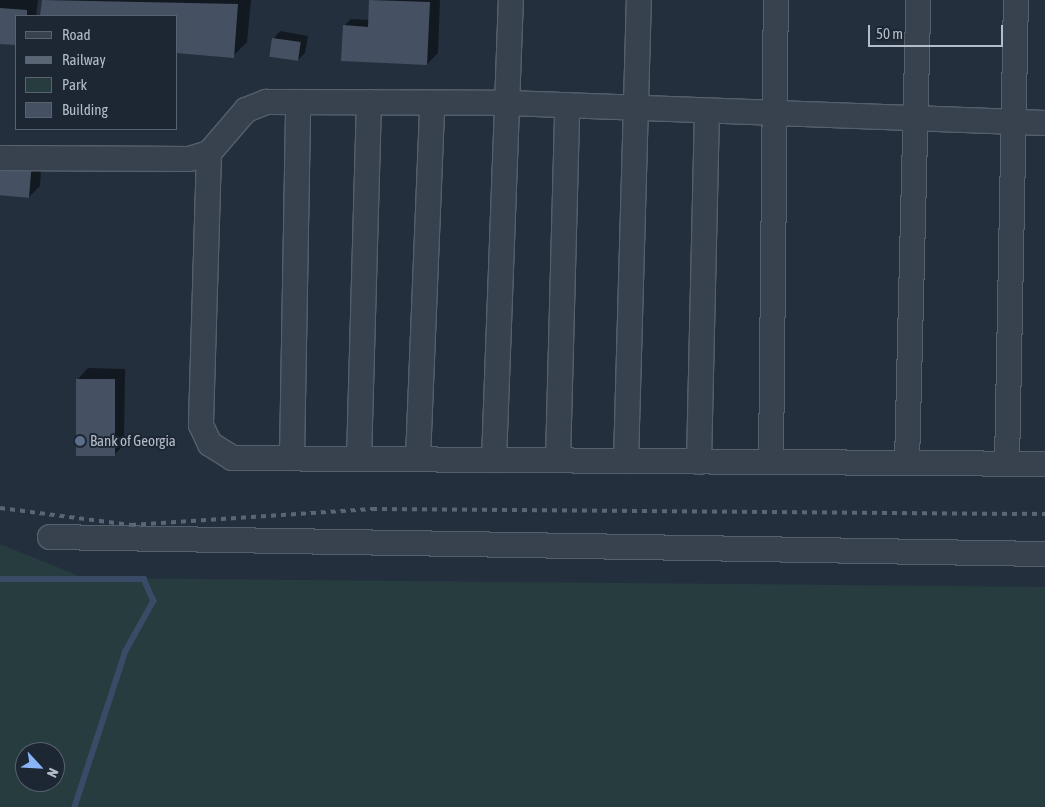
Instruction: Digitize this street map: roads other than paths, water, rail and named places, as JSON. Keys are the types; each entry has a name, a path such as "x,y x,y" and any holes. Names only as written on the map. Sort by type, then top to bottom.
{"street":[{"path":"494,460 511,0"},
{"path":"626,461 639,0"},
{"path":"771,462 776,0"},
{"path":"907,463 918,0"},
{"path":"1007,464 1016,0"},
{"path":"0,158 189,159 209,153 246,110 266,102 508,103 1013,125 1045,123"},
{"path":"292,458 298,102"},
{"path":"358,459 369,102"},
{"path":"418,459 432,103"},
{"path":"558,460 567,106"},
{"path":"699,462 707,112"},
{"path":"209,153 201,425 210,444 232,458 1045,464"},
{"path":"50,537 1045,554"}],"waterway":[{"path":"0,579 144,579 154,601 126,651 75,807"}],"railway":[{"path":"0,508 131,525 372,509 1045,514"}],"place":[{"name":"Bank of Georgia","path":"80,441"}]}
